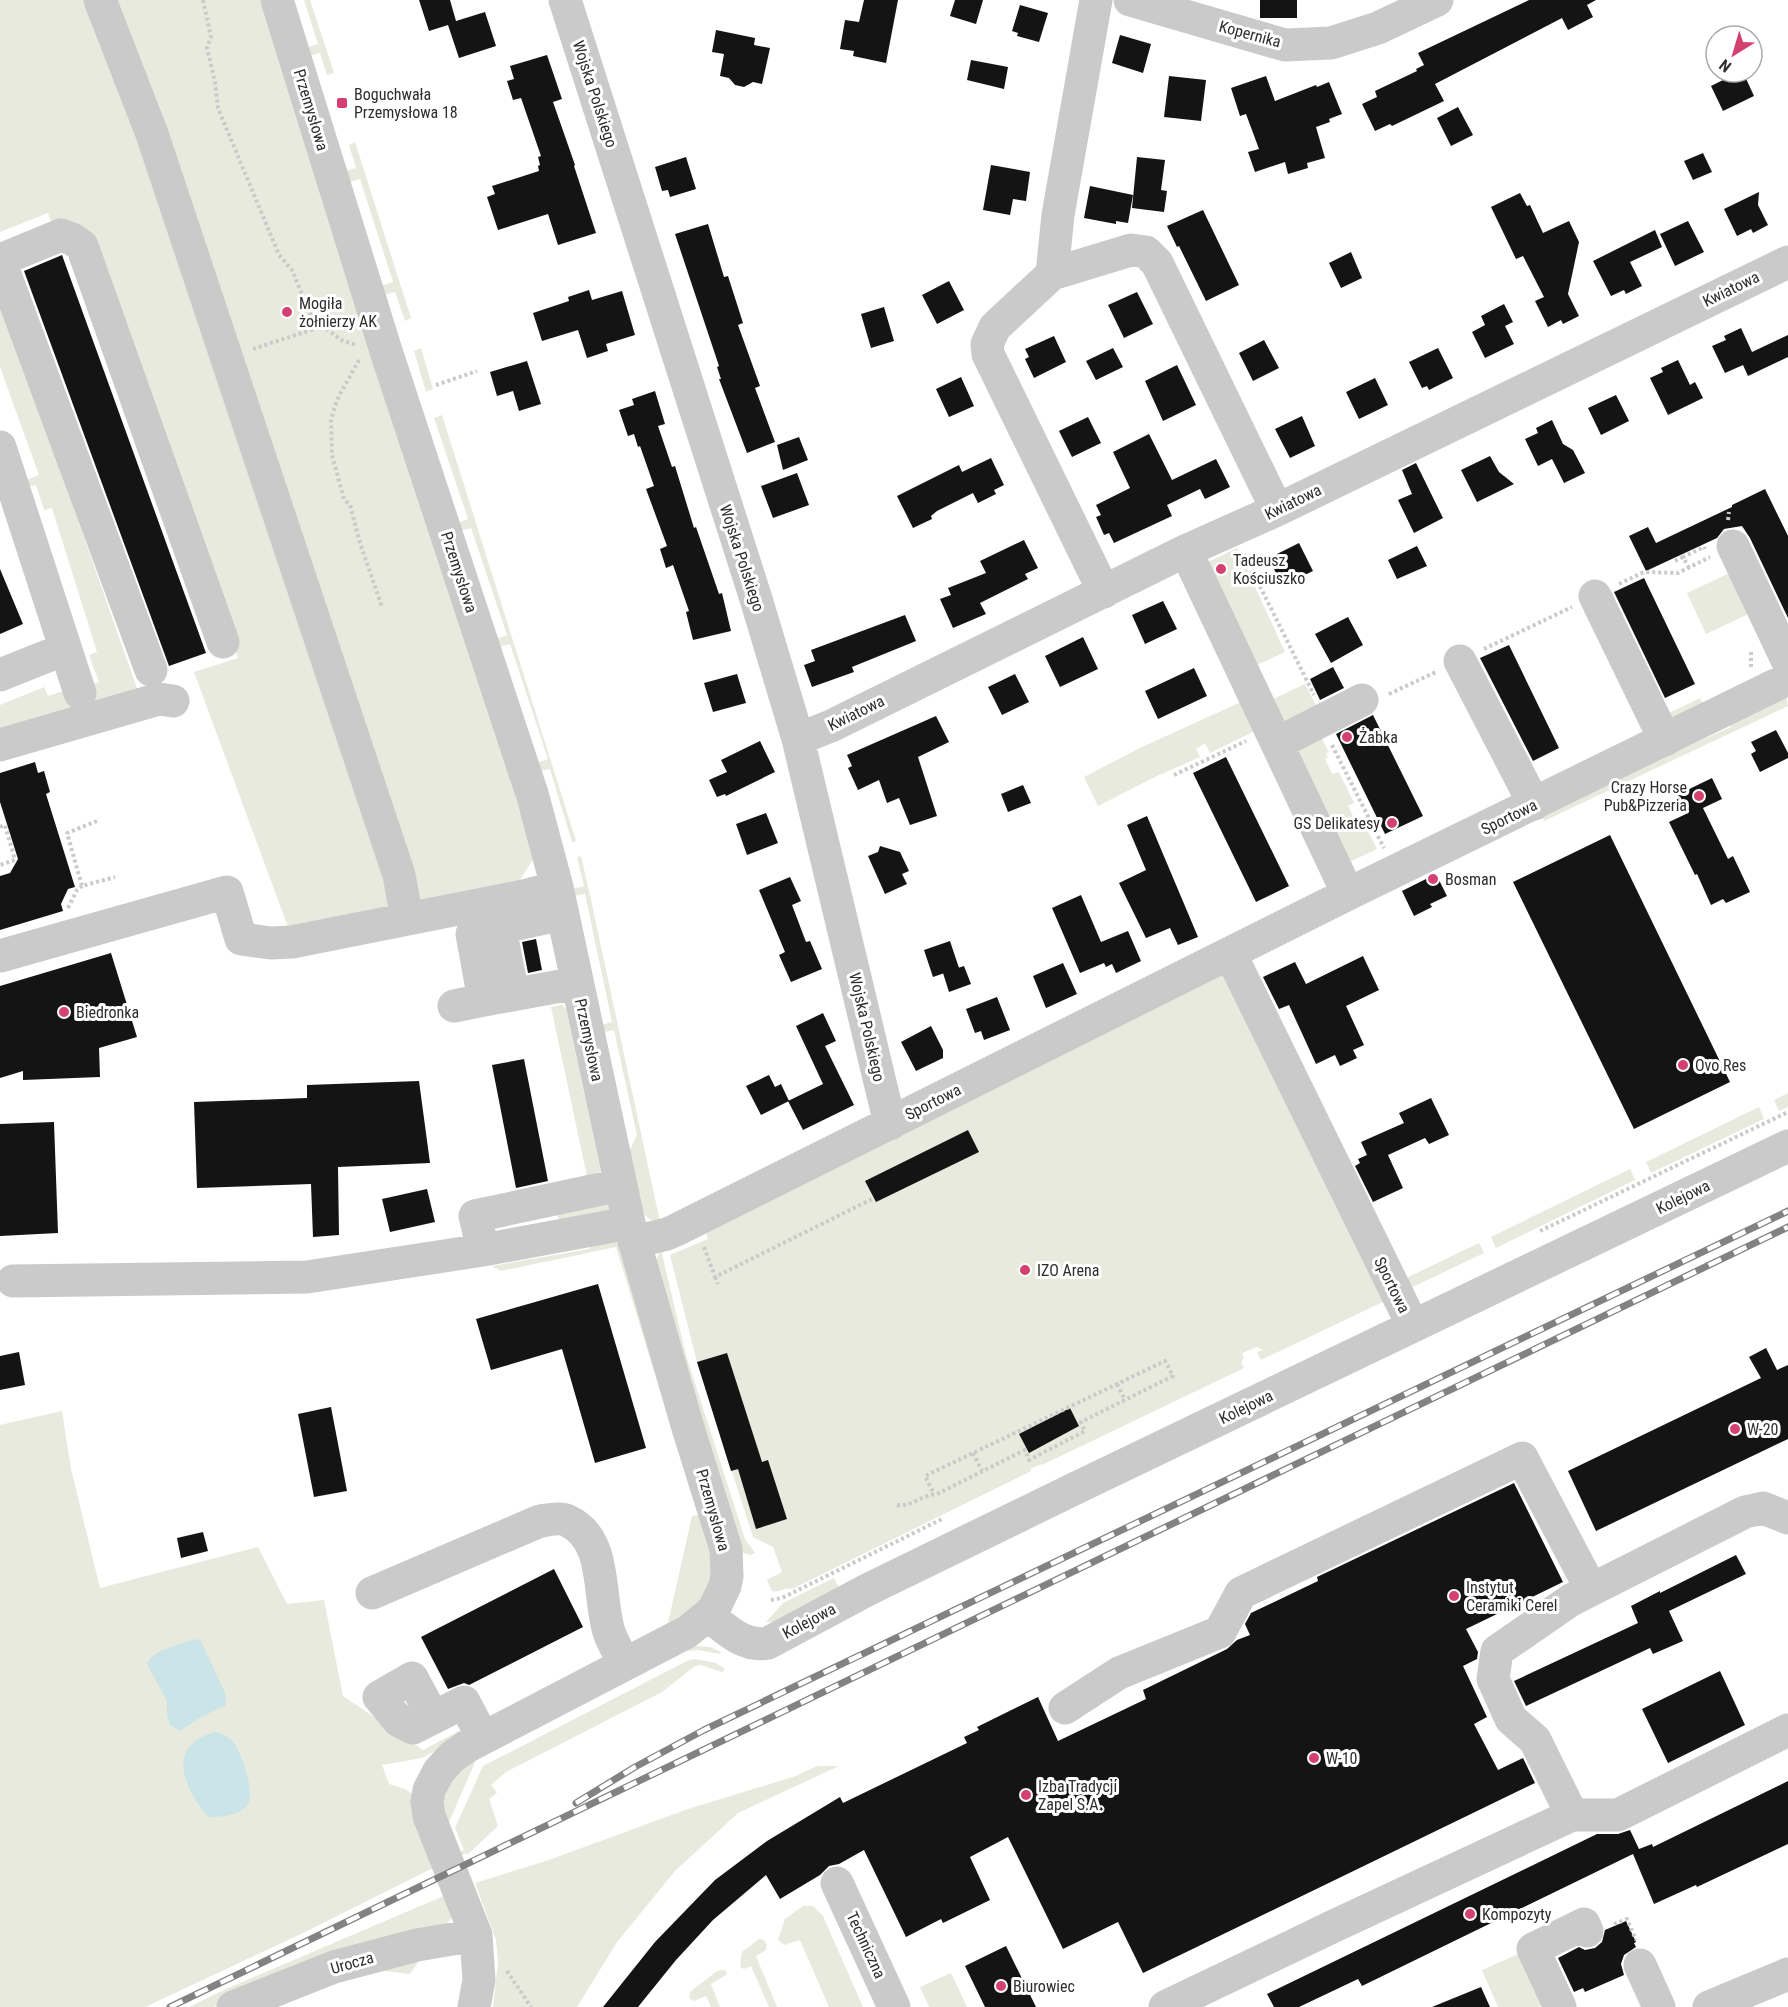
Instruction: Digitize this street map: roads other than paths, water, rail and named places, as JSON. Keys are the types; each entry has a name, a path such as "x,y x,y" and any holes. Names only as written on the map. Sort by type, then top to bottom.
{"street":[{"path":"100,0 152,135 399,875 407,919"},
{"name":"Przemysłowa","path":"277,0 390,362 533,797 564,986 620,1185 631,1233 726,1549 727,1576 714,1609 687,1632 483,1738 452,1757 439,1771 429,1790 427,1802 429,1816 476,1935 479,1980 474,2007"},
{"name":"Wojska Polskiego","path":"565,0 756,599 798,739 890,1124"},
{"path":"1052,274 1058,215 1096,0"},
{"name":"Kopernika","path":"1130,0 1285,45 1331,44 1378,28 1437,0"},
{"path":"151,670 0,260 62,235 82,246 224,642"},
{"path":"1104,592 987,354 987,344 994,327 1052,274 1131,250 1146,252 1157,263 1277,510"},
{"name":"Kwiatowa","path":"798,739 831,726 1186,551 1277,510 1788,262"},
{"path":"0,447 9,503 80,693"},
{"path":"1186,551 1264,741 1348,894"},
{"path":"1721,552 1788,662"},
{"path":"1595,596 1665,740"},
{"path":"0,675 65,649"},
{"path":"1460,661 1534,804"},
{"name":"Sportowa","path":"13,1281 307,1278 483,1250 631,1233 667,1234 1348,894 1788,679"},
{"path":"0,745 159,699 173,701"},
{"path":"1264,741 1324,721 1362,700"},
{"path":"0,956 226,892 241,939 271,944 292,942 407,919 552,907"},
{"path":"552,907 500,928 484,1000 564,986"},
{"name":"Sportowa","path":"1230,953 1413,1326"},
{"name":"Kolejowa","path":"708,1615 751,1645 768,1643 878,1585 1788,1146"},
{"path":"483,1250 475,1216 620,1185"},
{"path":"1065,1708 1119,1673 1220,1632 1241,1593 1522,1458 1591,1589"},
{"path":"1572,1815 1534,1740 1511,1719 1493,1679 1497,1651 1570,1600 1745,1512 1763,1508 1788,1518"},
{"path":"372,1593 540,1521 566,1519 587,1534 599,1567 610,1634 625,1664"},
{"path":"433,1717 464,1702 483,1738"},
{"path":"1165,2007 1572,1815 1618,1815 1788,1730"},
{"name":"Techniczna","path":"837,1883 894,2007"},
{"path":"1560,2007 1533,1948 1584,1924 1587,1930"},
{"name":"Urocza","path":"233,2007 334,1967 417,1945 476,1935"},
{"path":"1640,1965 1659,2007"},
{"path":"1709,2007 1788,1974"},
{"path":"1758,2007 1788,1994"}],"water":[{"path":"195,1639 201,1641 225,1693 226,1705 201,1717 180,1731 170,1725 167,1716 167,1701 147,1664 154,1655 161,1651"},
{"path":"215,1732 228,1737 237,1748 247,1774 250,1793 247,1805 243,1809 234,1814 208,1817 192,1794 184,1769 184,1758 189,1747 199,1739"}],"railway":[{"path":"576,1803 635,1767 704,1730 1788,1211"},
{"path":"170,2007 1788,1227"}],"place":[{"name":"Boguchwała Przemysłowa 18","path":"342,103"},
{"name":"Mogiła żołnierzy AK","path":"287,312"},
{"name":"Tadeusz Kościuszko","path":"1221,569"},
{"name":"Żabka","path":"1347,737"},
{"name":"Crazy Horse Pub&Pizzeria","path":"1699,796"},
{"name":"GS Delikatesy","path":"1392,823"},
{"name":"Bosman","path":"1433,879"},
{"name":"Biedronka","path":"64,1012"},
{"name":"Ovo Res","path":"1683,1065"},
{"name":"IZO Arena","path":"1025,1270"},
{"name":"W-20","path":"1735,1429"},
{"name":"Instytut Ceramiki Cerel","path":"1454,1596"},
{"name":"W-10","path":"1314,1758"},
{"name":"Izba Tradycji Zapel S.A.","path":"1026,1795"},
{"name":"Kompozyty","path":"1470,1914"},
{"name":"Biurowiec","path":"1001,1986"}]}
